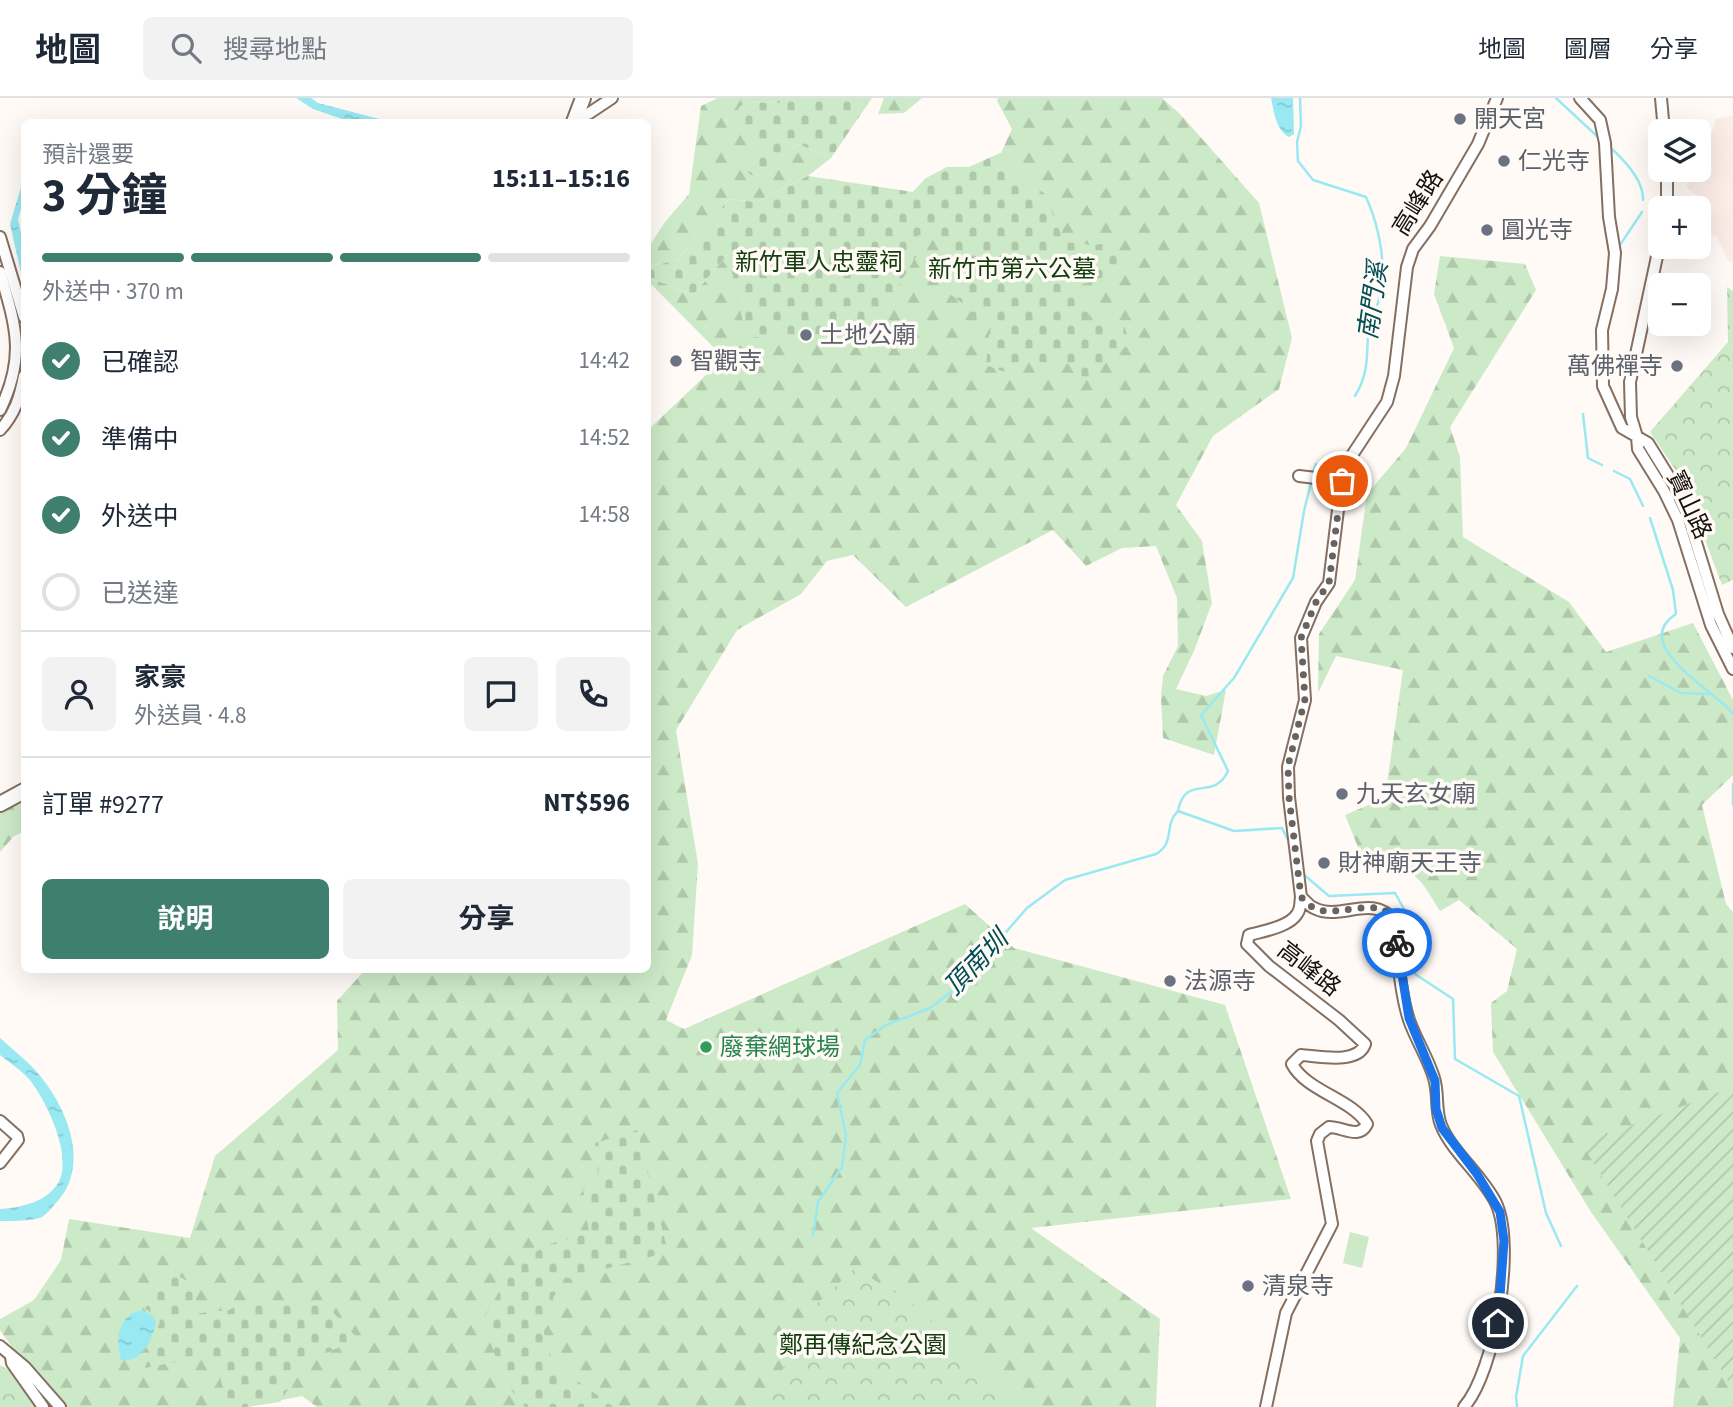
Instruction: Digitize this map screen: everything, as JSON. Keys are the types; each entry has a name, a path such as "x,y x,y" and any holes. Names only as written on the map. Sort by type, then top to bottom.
{"main road":[{"path":"576,119 583,98"},
{"path":"0,804 21,793"}],"street":[{"path":"579,119 612,98"},
{"name":"高峰路","path":"1266,1407 1286,1313 1332,1224 1317,1142 1320,1134 1329,1127 1358,1132 1367,1124 1355,1112 1302,1076 1292,1064 1301,1055 1341,1057 1357,1054 1363,1050 1363,1040 1269,966 1247,944 1249,935 1297,916 1301,897 1288,766 1305,699 1301,638 1311,613 1329,583 1343,469 1387,401 1394,376 1407,267 1413,248 1430,226 1478,144 1497,98"},
{"path":"1580,98 1600,120 1605,143 1609,217 1615,253 1612,289 1602,330 1603,386 1622,428 1637,437"},
{"path":"1661,98 1663,119"},
{"path":"0,237 21,307"},
{"name":"寶山路","path":"1656,259 1630,382 1631,417 1637,437 1637,449 1664,491 1678,520 1712,625 1733,669"},
{"path":"0,272 14,321 16,363 0,410"},
{"path":"0,430 10,418 21,390"},
{"name":"寶山路","path":"1637,437 1648,443 1686,510 1718,614 1733,648"},
{"path":"1299,476 1342,481"},
{"path":"1301,897 1314,908 1328,912 1376,907 1386,911 1394,920 1409,1018 1435,1081 1436,1109 1442,1128 1477,1174 1500,1212 1504,1241 1498,1323 1476,1392 1464,1407"},
{"path":"0,1121 18,1140 0,1163"},
{"path":"0,1346 25,1367 60,1407"},
{"path":"10,1354 12,1363 43,1407"}],"shaded area":[{"path":"1733,115 1733,263 1729,262 1717,237 1711,234 1711,196 1698,196 1687,188 1687,182 1711,182 1711,132 1716,119"}],"green space":[{"path":"718,98 782,98 780,103 746,102 725,120 759,139 756,177 798,144 831,158 808,176 756,202 729,199 677,260 651,266 651,243 689,194 701,106"},
{"path":"782,98 872,98 831,158 798,144 755,178 744,169 758,139 725,120 746,102 779,103"},
{"path":"884,98 922,98 904,113 878,114"},
{"path":"998,98 1162,98 1180,114 1259,203 1292,338 1279,389 1213,436 1176,505 1202,541 1212,603 1176,689 1206,696 1226,690 1214,755 1163,738 1163,676 1178,646 1177,598 1156,546 1122,548 1086,566 1053,530 906,607 853,555 827,561 801,594 737,630 676,730 698,864 692,955 666,1020 684,1029 965,904 1014,948 1225,1005 1291,1199 1031,1228 1160,1319 1156,1407 317,1407 302,1396 246,1407 53,1407 0,1330 0,1319 34,1300 61,1260 69,1219 190,1238 215,1156 338,1050 337,1001 362,973 651,973 651,427 724,358 651,284 651,278 693,295 728,254 913,192 925,179 947,167 969,167 1001,153 1012,129 997,101"},
{"path":"1001,153 1020,180 1044,193 1064,242 1094,245 1115,242 1122,264 1103,278 1069,289 1089,309 1088,327 1122,320 1130,343 1083,381 1071,364 1021,361 1008,373 986,365 990,325 974,326 969,308 951,295 956,239 918,235 919,252 860,348 746,336 728,254 693,295 651,278 651,266 677,260 729,199 756,202 808,176 913,192 925,179 947,167 969,167"},
{"path":"1440,256 1525,264 1536,290 1450,427 1460,457 1463,537 1569,602 1606,652 1693,623 1733,700 1733,775 1702,805 1726,904 1733,912 1733,1407 1673,1407 1680,1338 1591,1212 1493,1052 1491,1003 1507,991 1517,949 1459,900 1440,911 1425,887 1412,874 1394,869 1366,867 1345,815 1385,798 1403,670 1336,656 1318,693 1319,634 1355,580 1367,494 1406,448 1454,348 1434,294"},
{"path":"1727,287 1733,291 1733,580 1722,585 1683,481 1650,432 1728,342"},
{"path":"21,802 21,833 14,836 0,852 0,812"},
{"path":"1733,1087 1733,1389 1582,1144"},
{"path":"637,1130 668,1252 564,1280 540,1319 553,1364 614,1407 525,1407 504,1381 483,1320 512,1269 546,1245 589,1233 583,1188 598,1173 595,1143"},
{"path":"1350,1232 1369,1237 1362,1268 1343,1263"},
{"name":"鄭再傳紀念公園","path":"855,1268 912,1303 1025,1407 767,1405 807,1313"},
{"path":"173,1273 191,1283 200,1313 229,1310 244,1302 326,1305 358,1339 306,1362 280,1402 229,1407 217,1368 201,1357 145,1368 160,1321 145,1308"},
{"path":"0,1365 12,1372 40,1407 0,1407"}],"water":[{"path":"296,98 311,98 318,103 379,119 342,119 313,109"},
{"path":"1271,98 1293,98 1294,134 1289,137 1278,125"},
{"path":"21,187 18,219 21,233 21,273 10,224"},
{"path":"0,1038 32,1067 47,1085 66,1119 71,1137 74,1155 66,1190 47,1213 34,1219 0,1221 0,1209 34,1202 56,1187 63,1168 60,1141 43,1100 29,1079 0,1055"},
{"path":"143,1310 154,1317 156,1323 152,1336 145,1349 135,1358 121,1360 118,1344 123,1322 135,1312"}],"waterway":[{"name":"南門溪","path":"1300,98 1298,161 1313,180 1366,197 1379,235 1381,290 1369,325 1365,371 1355,396"},
{"path":"1556,98 1599,138"},
{"path":"1612,149 1637,179 1643,200"},
{"path":"1620,245 1642,212"},
{"path":"1583,414 1588,458 1602,465"},
{"path":"1313,473 1316,464"},
{"path":"1614,471 1630,479 1643,506"},
{"path":"1290,844 1282,828 1234,831 1178,811 1187,793 1215,785 1228,771 1201,715 1234,678 1293,578 1312,479"},
{"path":"1650,518 1673,590 1676,614 1664,626 1662,639 1668,653 1680,667 1733,714"},
{"path":"1649,676 1681,693 1710,694"},
{"path":"1733,784 1733,805"},
{"name":"頂南圳","path":"813,1236 818,1202 842,1167 846,1135 837,1093 860,1065 865,1040 886,1025 930,1008 959,986 1027,908 1065,880 1156,854 1166,844 1171,822 1178,811"},
{"path":"1303,874 1329,896 1395,893 1413,925 1415,974 1453,999 1455,1059 1519,1096 1546,1213 1561,1246"},
{"path":"1517,1407 1516,1397 1523,1356 1577,1286"}],"way so far":[{"path":"1342,481 1329,583 1316,602 1301,638 1305,699 1288,766 1289,797 1301,897 1314,908 1328,912 1376,907 1386,911 1394,920 1397,943"}],"place":[{"name":"開天宮","path":"1460,119"},
{"name":"仁光寺","path":"1504,161"},
{"name":"圓光寺","path":"1487,230"},
{"name":"土地公廟","path":"806,335"},
{"name":"智觀寺","path":"676,361"},
{"name":"萬佛禪寺","path":"1677,366"},
{"name":"九天玄女廟","path":"1342,794"},
{"name":"財神廟天王寺","path":"1324,863"},
{"name":"法源寺","path":"1170,981"},
{"name":"廢棄網球場","path":"706,1047"},
{"name":"清泉寺","path":"1248,1286"}],"route":[{"path":"1397,943 1409,1018 1435,1081 1436,1109 1442,1128 1495,1200 1500,1212 1504,1241 1498,1323"}],"park label":[{"name":"新竹軍人忠靈祠","path":"819,262"},
{"name":"新竹市第六公墓","path":"1012,269"}]}
